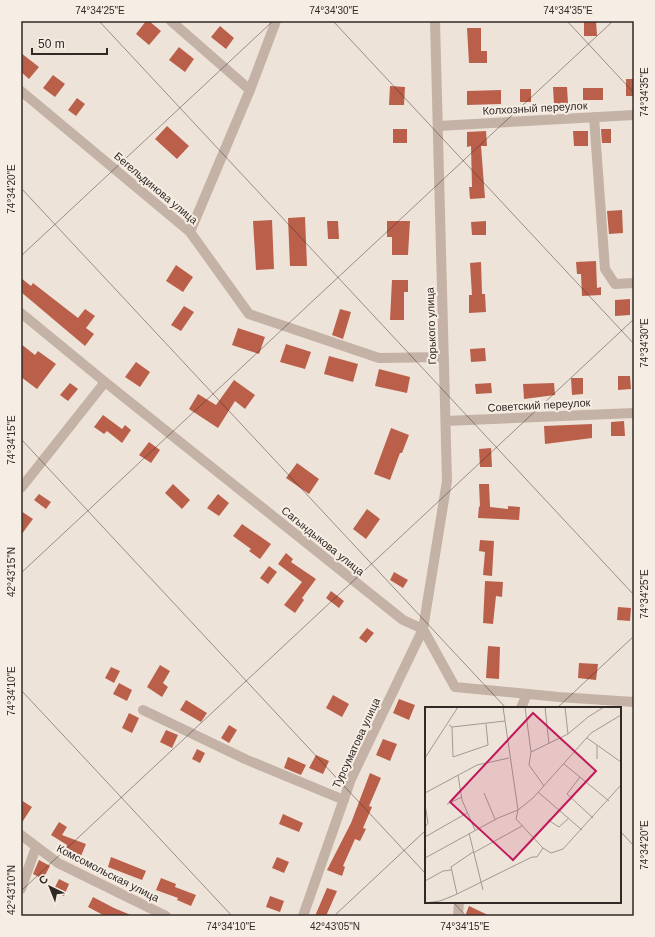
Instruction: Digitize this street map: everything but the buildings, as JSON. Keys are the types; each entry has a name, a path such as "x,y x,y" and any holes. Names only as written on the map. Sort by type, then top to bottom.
{"street":[{"path":"170,21 250,90"},
{"path":"190,232 250,90 276,21"},
{"name":"Горького улица","path":"423,629 447,481 435,21"},
{"name":"Бегельдинова улица","path":"21,92 190,232 249,314 379,358 444,357"},
{"name":"Колхозный переулок","path":"438,126 634,115"},
{"path":"594,117 606,269 615,284 634,283"},
{"name":"Сагындыкова улица","path":"21,313 403,620 423,629"},
{"path":"21,488 105,382"},
{"name":"Советский переулок","path":"446,421 634,413"},
{"path":"423,629 455,687 634,702"},
{"name":"Турсуматова улица","path":"303,916 351,779 423,629"},
{"path":"521,707 527,694"},
{"path":"143,710 245,759 344,800"},
{"name":"Комсомольская улица","path":"21,835 58,863 148,912 166,916"},
{"path":"21,889 36,847"},
{"path":"458,916 459,903"}]}
